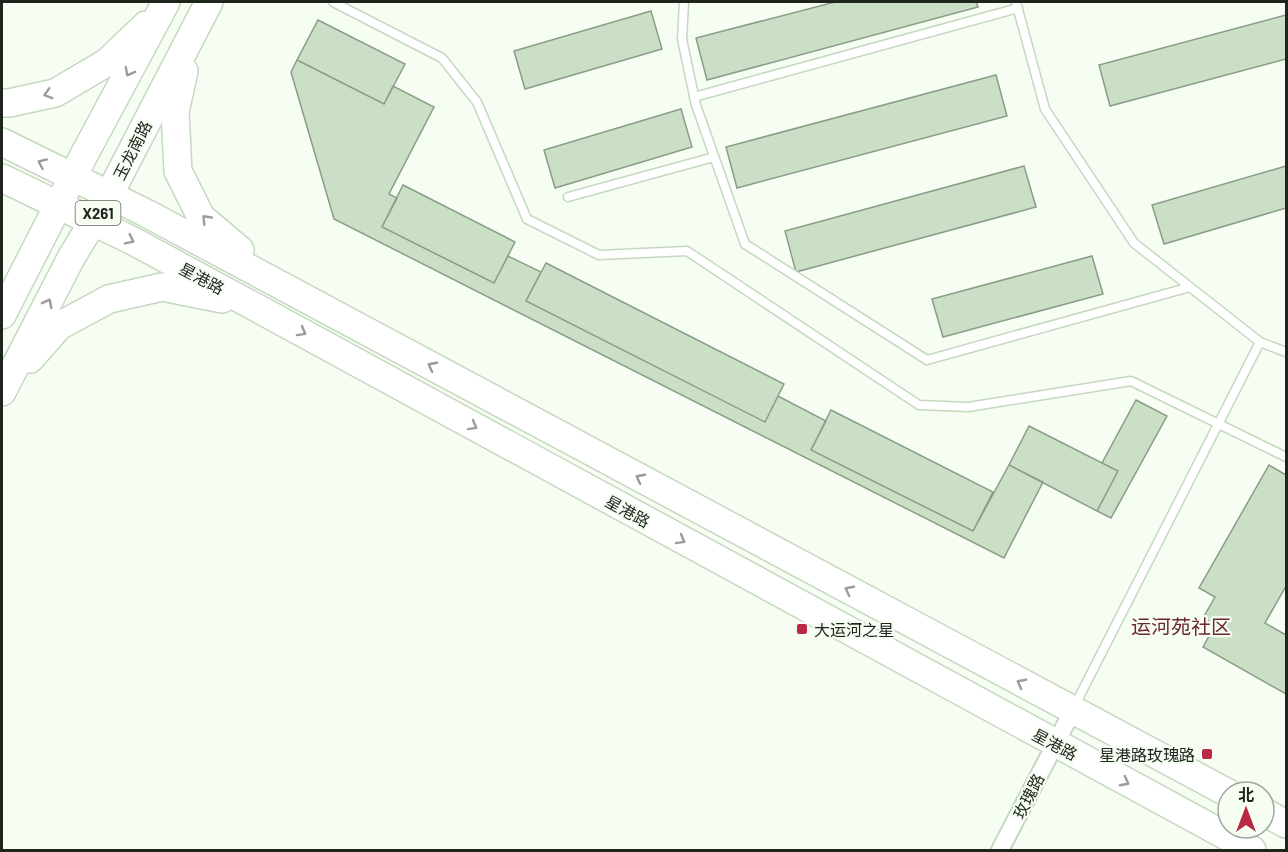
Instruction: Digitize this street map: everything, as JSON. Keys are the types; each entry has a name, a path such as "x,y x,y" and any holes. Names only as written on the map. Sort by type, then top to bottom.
{"main road":[{"name":"玉龙南路","path":"2,390 71,258 109,195 209,2"},
{"path":"2,103 55,93 106,63 164,6"},
{"name":"X261","path":"2,315 72,177 164,6"},
{"path":"192,34 175,112 178,171 201,217 281,285"},
{"name":"星港路","path":"2,142 281,285 1216,787"},
{"name":"星港路","path":"2,178 131,240 1055,745 1252,850"},
{"path":"2,390 59,326 110,299 162,287 219,298 268,314"}],"street":[{"name":"玫瑰路","path":"1000,850 1072,710"}],"lane":[{"path":"333,2 442,58 477,102 527,219 599,255 687,251 918,405 968,407 1131,381 1287,457"},
{"path":"684,2 682,39 694,97 745,244 927,360 1190,287"},
{"path":"694,97 1017,5 1045,109 1134,243 1260,342 1287,352"},
{"path":"568,197 714,157"},
{"path":"1072,710 1260,342"}],"building":[{"path":"835,2 976,2 978,7 707,80 696,38"},
{"path":"651,11 662,49 525,89 514,51"},
{"path":"1286,15 1286,59 1110,106 1099,65"},
{"path":"318,20 405,64 384,104 297,60"},
{"path":"297,60 384,104 393,86 434,107 389,194 397,198 382,227 494,283 508,256 541,272 526,301 765,422 778,396 826,421 811,450 973,531 1009,465 1043,482 1004,558 334,219 291,72"},
{"path":"996,75 1007,116 737,188 726,147"},
{"path":"681,109 692,147 555,188 544,150"},
{"path":"1024,166 1036,207 796,272 785,231"},
{"path":"1286,166 1286,208 1164,244 1152,205"},
{"path":"403,185 515,242 494,283 382,227"},
{"path":"1092,256 1103,294 943,337 932,299"},
{"path":"546,263 784,384 765,422 526,301"},
{"path":"1136,400 1167,416 1111,518 1097,511 1118,471 1102,463"},
{"path":"831,410 993,492 973,531 811,450"},
{"path":"1029,426 1118,471 1097,511 1009,465"},
{"path":"1269,465 1286,475 1286,586 1265,623 1286,635 1286,694 1203,647 1215,625 1203,618 1215,597 1199,588"}],"place":[{"name":"大运河之星","path":"802,629"},
{"name":"星港路玫瑰路","path":"1207,754"}],"district":[{"name":"运河苑社区","path":"1181,626"}]}
